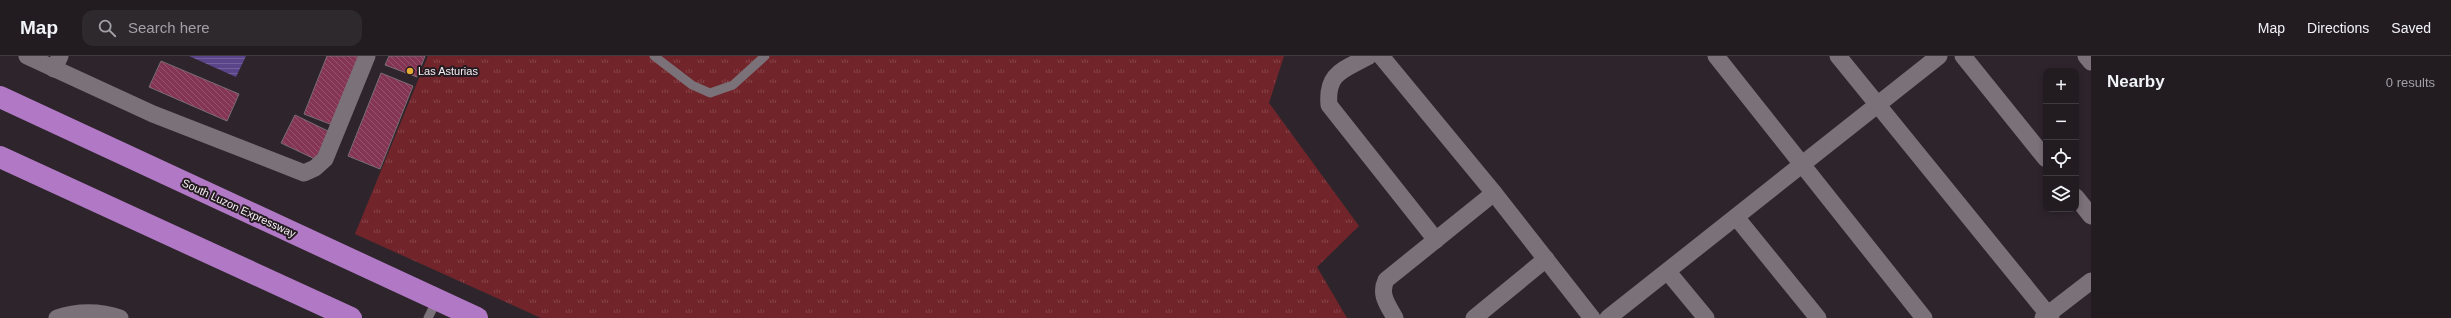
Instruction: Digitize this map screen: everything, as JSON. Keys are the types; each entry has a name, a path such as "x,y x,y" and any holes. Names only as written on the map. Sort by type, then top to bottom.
{"highway":[{"name":"South Luzon Expressway","path":"0,97 433,309 478,318"},
{"path":"0,157 351,318"}],"street":[{"path":"27,56 57,63 160,116 304,173 316,168 325,160 368,56"},
{"path":"1369,56 1340,72 1330,81 1328,91 1329,105 1436,240"},
{"path":"1381,56 1494,193 1592,318"},
{"path":"1716,56 1924,318"},
{"path":"1838,56 2047,317 2091,281"},
{"path":"1608,318 1939,56"},
{"path":"1963,56 2043,155"},
{"path":"2086,56 2091,62"},
{"path":"1395,318 1383,297 1383,288 1386,280 1494,193"},
{"path":"2079,201 2091,216"},
{"path":"1736,217 1818,318"},
{"path":"1474,318 1546,259"},
{"path":"1668,272 1706,318"},
{"path":"57,318 68,314 93,312 120,318"}],"lane":[{"path":"654,56 692,85 710,93 733,85 765,56"}],"green space":[{"path":"428,56 1284,56 1269,103 1359,226 1317,267 1347,318 541,318 355,234"}],"shaded area":[{"path":"189,56 246,56 236,77"}],"building":[{"path":"327,56 363,56 335,126 304,114"},
{"name":"Las Asturias","path":"389,56 425,56 417,77 385,65"},
{"path":"161,61 239,94 227,121 149,87"},
{"path":"381,73 413,86 380,169 348,156"},
{"path":"295,115 330,132 317,160 281,143"}],"place":[{"name":"Las Asturias","path":"410,71"}]}
